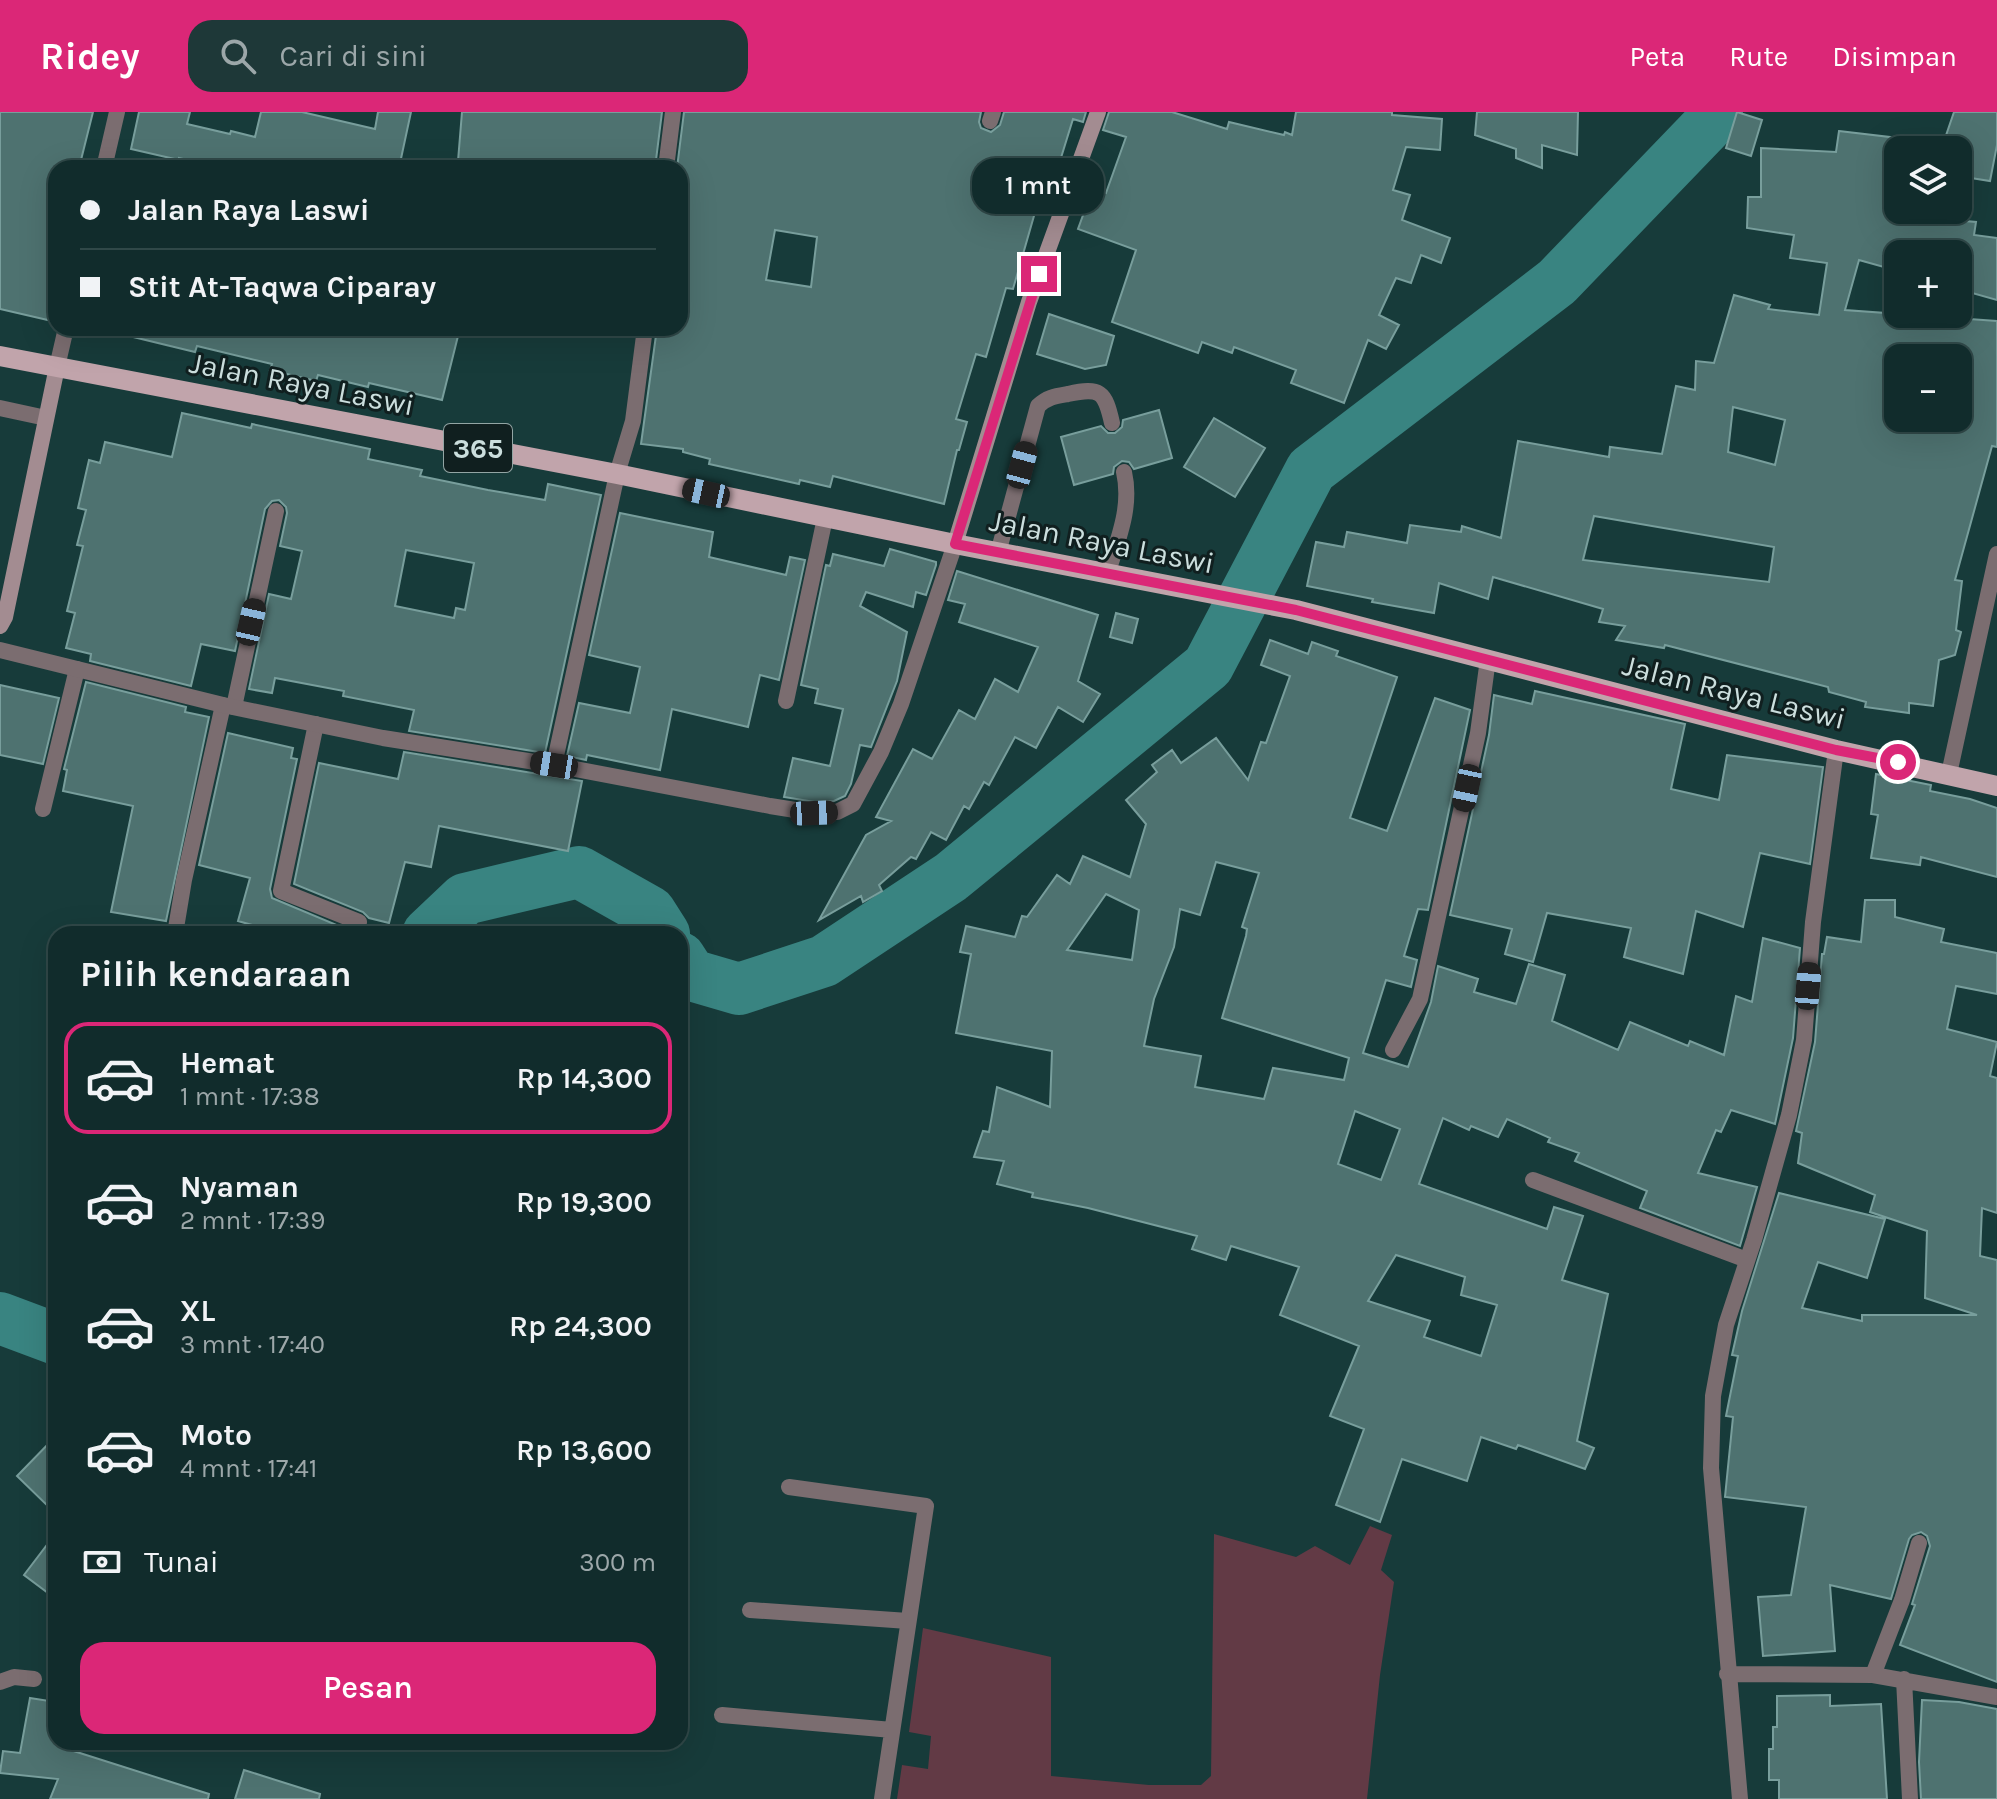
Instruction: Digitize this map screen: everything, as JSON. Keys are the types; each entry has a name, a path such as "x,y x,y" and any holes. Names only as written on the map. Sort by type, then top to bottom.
{"main road":[{"path":"955,544 1029,302 1098,112"},
{"name":"Jalan Raya Laswi","path":"0,356 617,474 998,553 1296,610 1836,750 1997,786"},
{"path":"0,626 5,617 57,367"}],"street":[{"path":"106,160 117,112"},
{"path":"667,160 673,112"},
{"path":"57,367 64,336"},
{"path":"554,765 617,474 633,421 644,336"},
{"path":"998,553 1038,406 1048,398 1089,389 1104,398 1112,423"},
{"path":"0,408 46,418"},
{"path":"1108,572 1127,510 1124,472"},
{"path":"176,926 184,880 276,511"},
{"path":"786,701 825,518"},
{"path":"0,650 228,706 383,738 554,765 814,813 837,812 853,804 866,784 901,704 955,544"},
{"path":"1949,774 1997,554"},
{"path":"1393,1050 1420,999 1478,733 1488,659"},
{"path":"43,809 77,669"},
{"path":"316,724 281,891 359,922"},
{"path":"1740,1799 1711,1468 1713,1396 1726,1325 1789,1115 1804,1040 1813,922 1836,750"},
{"path":"1533,1180 1747,1260"},
{"path":"789,1487 926,1506 882,1799"},
{"path":"1873,1675 1902,1600 1919,1543"},
{"path":"750,1610 908,1621"},
{"path":"1727,1674 1873,1675 1997,1697"},
{"path":"0,1682 14,1677 34,1679"},
{"path":"1904,1679 1910,1799"},
{"path":"722,1715 892,1730"}],"shaded area":[{"path":"1370,1526 1392,1535 1381,1570 1394,1582 1380,1675 1367,1799 897,1799 902,1765 928,1769 931,1736 909,1732 923,1628 1051,1657 1051,1776 1149,1785 1201,1785 1211,1776 1214,1534 1296,1557 1315,1546 1350,1565"}],"building":[{"path":"0,112 93,112 81,160 48,160 48,320 0,309"},
{"path":"139,112 190,112 187,124 255,137 261,112 302,112 375,129 378,112 411,112 401,160 179,160 131,149"},
{"path":"462,112 662,112 656,160 458,160"},
{"path":"684,112 981,112 981,128 991,132 1000,125 1004,112 1086,112 1083,122 1073,119 1051,190 1042,188 1013,289 1006,288 986,357 976,354 956,419 967,422 944,504 833,476 830,487 800,480 799,484 709,464 710,459 683,452 683,449 641,444 656,336 688,336 688,160 678,160","holes":["775,230 817,237 811,287 766,280"]},
{"path":"1109,112 1172,112 1227,129 1229,122 1284,135 1285,132 1292,135 1296,112 1392,112 1392,115 1442,119 1440,150 1406,147 1393,190 1410,195 1402,220 1450,238 1441,263 1421,255 1411,283 1396,278 1379,315 1399,325 1386,349 1368,340 1344,403 1291,383 1296,370 1234,347 1232,353 1202,342 1198,353 1112,322 1136,250 1078,229 1093,188 1106,193 1126,137 1103,130"},
{"path":"1477,112 1578,112 1577,155 1542,145 1542,168 1516,158 1516,149 1475,135"},
{"path":"1737,112 1762,120 1751,156 1726,148"},
{"path":"1954,112 1997,112 1997,145 1990,181 1972,178 1972,136 1946,136"},
{"path":"1839,131 1884,136 1884,224 1976,222 1974,235 1997,238 1997,300 1972,293 1972,240 1884,240 1884,267 1859,260 1845,310 1884,313 1884,328 1972,328 1972,319 1997,321 1997,447 1992,446 1955,580 1962,581 1956,630 1961,632 1955,655 1939,660 1933,706 1909,703 1909,713 1865,707 1866,702 1829,692 1828,687 1665,645 1664,648 1616,640 1625,626 1599,622 1603,609 1493,577 1488,599 1439,583 1434,613 1307,586 1316,542 1344,547 1347,532 1407,543 1410,525 1461,532 1462,526 1501,538 1518,441 1609,457 1610,447 1662,454 1676,386 1695,390 1696,361 1714,363 1734,295 1770,305 1768,309 1819,315 1827,263 1790,258 1794,235 1747,228 1748,197 1761,197 1761,148 1836,152","holes":["1733,407 1785,420 1775,465 1728,452","1594,516 1774,547 1769,582 1583,560"]},
{"path":"1049,314 1114,336 1106,365 1085,369 1037,354"},
{"path":"458,336 442,400 318,375 316,381 270,370 272,364 197,346 195,352 133,337"},
{"path":"1159,410 1172,458 1134,469 1129,462 1122,461 1114,467 1113,474 1074,485 1061,437 1101,426 1108,433 1115,433 1122,427 1123,420"},
{"path":"182,413 370,449 368,459 422,470 420,476 488,490 545,500 548,484 601,495 545,753 409,731 414,710 343,696 344,691 275,678 272,693 249,689 269,594 291,599 302,551 280,546 287,513 279,500 272,501 265,509 235,651 201,644 191,686 90,661 91,654 66,648 75,613 67,611 83,546 77,545 86,510 78,508 89,460 100,463 105,442 172,457","holes":["406,550 474,563 465,610 456,608 454,618 395,606"]},
{"path":"1214,418 1265,448 1235,497 1184,467"},
{"path":"620,513 713,532 709,557 786,575 790,557 805,560 779,680 760,675 748,727 672,709 660,770 587,755 586,760 567,756 579,703 630,713 640,667 589,655"},
{"path":"890,549 936,562 936,565 926,595 916,592 913,607 866,592 860,606 907,632 897,681 871,747 860,745 845,796 834,801 815,802 784,797 793,758 830,766 843,709 815,703 818,689 801,685 826,565 830,566 833,554 884,566"},
{"path":"957,571 1098,615 1078,681 1100,694 1083,722 1058,707 1036,748 1015,737 989,785 984,782 969,809 964,806 946,840 931,832 916,859 911,857 879,885 882,891 863,902 861,896 819,920 866,835 891,821 876,817 913,749 932,759 959,710 975,719 995,679 1018,692 1038,647 959,622 965,604 948,600"},
{"path":"1116,613 1138,619 1132,643 1110,637"},
{"path":"1270,640 1308,654 1312,642 1338,651 1336,656 1397,677 1350,818 1387,831 1435,698 1470,710 1428,910 1418,909 1404,956 1417,960 1411,987 1386,980 1363,1053 1408,1067 1431,1002 1438,966 1478,979 1474,992 1516,1004 1529,964 1565,975 1552,1021 1618,1050 1630,1022 1688,1046 1690,1041 1724,1055 1736,996 1752,1002 1763,938 1800,948 1793,1038 1775,1124 1731,1110 1721,1132 1716,1130 1698,1173 1757,1187 1740,1246 1640,1208 1647,1191 1575,1161 1579,1153 1548,1142 1550,1138 1507,1119 1498,1137 1471,1126 1469,1130 1443,1118 1419,1184 1547,1229 1554,1207 1583,1216 1562,1280 1608,1294 1577,1441 1594,1448 1585,1469 1518,1445 1516,1449 1481,1437 1467,1481 1402,1459 1380,1522 1336,1505 1364,1429 1330,1416 1359,1346 1280,1315 1299,1267 1231,1246 1226,1260 1192,1249 1197,1236 1032,1197 1033,1193 997,1184 1004,1161 974,1157 983,1131 989,1132 997,1087 1050,1107 1052,1051 956,1033 971,954 960,952 966,926 1015,937 1022,916 1027,917 1057,875 1070,884 1083,856 1130,877 1146,824 1126,800 1157,772 1152,765 1172,750 1181,763 1216,738 1248,780 1261,742 1266,743 1290,676 1261,665","holes":["1216,862 1259,873 1242,927 1247,929 1246,936 1222,1018 1349,1058 1344,1080 1273,1068 1264,1099 1195,1087 1201,1056 1144,1046 1154,999 1174,947 1180,909 1200,915","1106,894 1139,910 1132,960 1067,950","1355,1111 1400,1129 1381,1180 1338,1164","1396,1255 1465,1277 1461,1295 1497,1305 1481,1356 1424,1337 1430,1321 1368,1301"]},
{"path":"86,682 186,707 185,712 209,717 166,921 111,912 133,806 63,791 67,770 64,769"},
{"path":"0,685 59,698 43,764 0,755"},
{"path":"1535,691 1685,724 1671,789 1719,800 1727,755 1823,767 1810,864 1760,853 1743,927 1696,911 1683,974 1624,957 1631,928 1547,913 1533,962 1505,954 1512,929 1450,915 1489,735 1494,695 1532,704"},
{"path":"228,733 293,748 291,758 297,759 270,889 272,898 339,926 256,926 238,921 250,878 199,865"},
{"path":"404,752 582,781 568,851 439,826 431,867 405,862 389,923 369,918 363,912 294,884 319,763 398,779"},
{"path":"1876,774 1931,785 1930,791 1997,808 1997,877 1921,857 1920,865 1871,858 1878,815 1871,814"},
{"path":"1865,900 1895,900 1895,917 1944,929 1941,942 1997,953 1997,994 1956,986 1947,1029 1997,1042 1990,1076 1997,1078 1997,1213 1982,1208 1980,1256 1997,1260 1997,1682 1900,1645 1915,1605 1912,1604 1930,1546 1927,1536 1921,1532 1909,1539 1891,1599 1830,1585 1835,1651 1763,1656 1758,1597 1791,1595 1806,1507 1725,1497 1733,1417 1726,1416 1738,1356 1732,1355 1742,1311 1779,1193 1885,1219 1867,1278 1818,1262 1802,1308 1862,1321 1862,1315 1977,1315 1925,1298 1927,1231 1870,1212 1875,1195 1798,1163 1802,1133 1796,1131 1815,1042 1822,954 1827,937 1861,942"},
{"path":"48,1444 48,1506 17,1476"},
{"path":"48,1544 48,1593 24,1575"},
{"path":"1830,1695 1830,1706 1881,1704 1887,1799 1779,1799 1779,1780 1769,1780 1769,1749 1773,1749 1773,1727 1777,1727 1777,1696"},
{"path":"30,1698 48,1701 48,1750 70,1750 209,1794 208,1799 50,1799 58,1779 0,1773 3,1751 20,1753"},
{"path":"1922,1700 1959,1702 1997,1709 1997,1799 1921,1799"},
{"path":"244,1770 320,1794 319,1799 235,1799"}],"waterway":[{"path":"688,970 691,975 739,989 824,961 951,877 1208,666 1311,470 1557,282 1713,120 1717,112"},
{"path":"436,926 465,899 579,872 650,912 659,926"},
{"path":"0,1318 48,1336"}],"route":[{"path":"1039,274 955,544 1296,610 1836,750 1898,762"}]}
